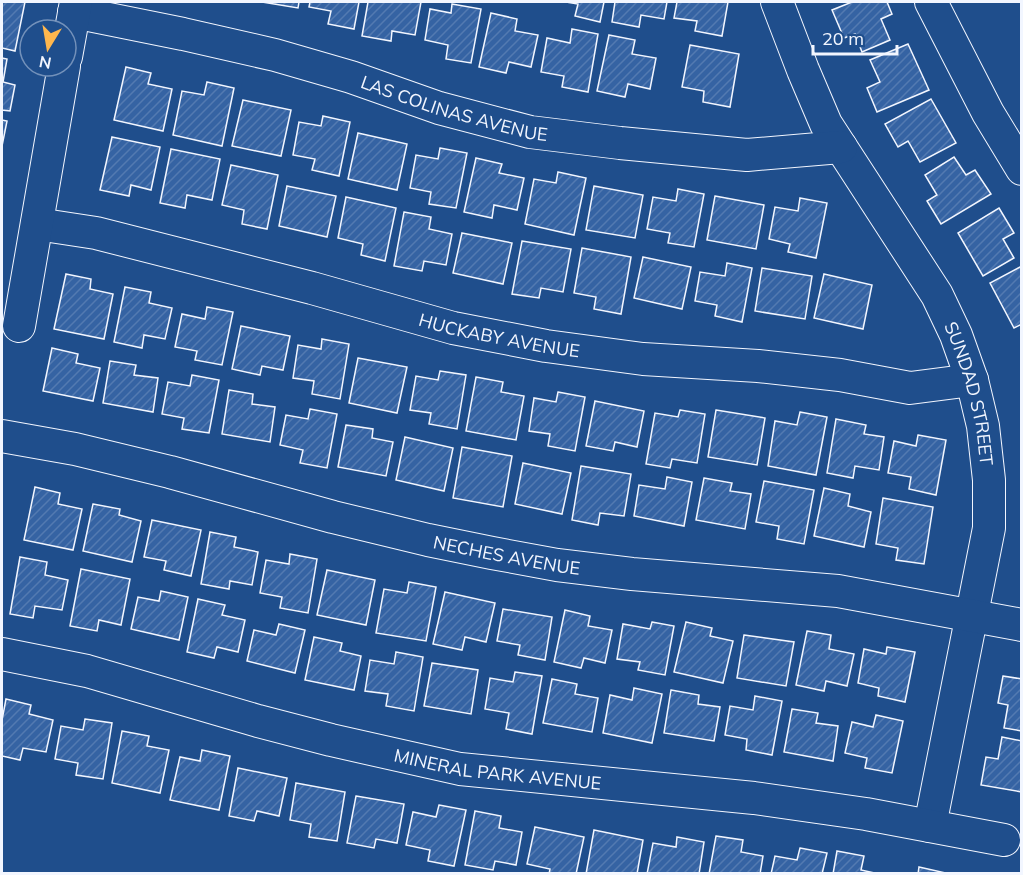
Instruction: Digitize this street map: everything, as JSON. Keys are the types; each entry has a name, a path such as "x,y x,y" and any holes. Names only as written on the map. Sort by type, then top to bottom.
{"street":[{"name":"SUNDAD STREET","path":"777,2 802,70 826,124 937,295 956,334 972,380 983,426 989,480 989,528 930,826"},
{"path":"931,2 988,113 1022,169"},
{"name":"LAS COLINAS AVENUE","path":"75,7 275,55 351,77 438,108 530,132 747,155 841,147"},
{"path":"19,326 62,78"},
{"name":"HUCKABY AVENUE","path":"37,224 96,233 312,288 453,328 546,346 644,359 769,367 840,375 910,388 972,380"},
{"name":"NECHES AVENUE","path":"2,436 96,454 171,472 333,517 492,553 557,565 632,574 838,591 1022,625"},
{"name":"MINERAL PARK AVENUE","path":"2,654 87,671 321,738 460,769 809,805 1004,840"}],"building":[{"path":"2,2 25,2 22,18 18,18 15,51 2,48"},
{"path":"262,2 299,2 298,8"},
{"path":"310,2 359,2 354,29 328,24 331,11 309,7"},
{"path":"368,2 421,2 415,35 392,31 391,41 362,36"},
{"path":"566,2 604,2 600,22 575,16 578,4"},
{"path":"615,2 667,2 664,19 641,15 639,27 612,22"},
{"path":"677,2 728,2 722,36 695,31 697,21 674,18"},
{"path":"852,2 887,2 892,14 881,19 890,40 862,52 855,34 844,38 832,10"},
{"path":"452,4 481,9 471,63 446,59 448,45 425,40 430,9 451,13"},
{"path":"491,13 517,19 515,31 538,35 531,67 509,62 506,73 479,67"},
{"path":"572,29 598,34 588,92 562,87 564,76 541,72 547,38 570,43"},
{"path":"609,35 635,40 632,54 656,58 650,89 628,84 625,97 597,91"},
{"path":"908,44 929,90 877,112 867,88 880,82 870,60"},
{"path":"690,45 739,54 730,107 703,102 704,91 682,87"},
{"path":"2,58 7,59 3,82 15,85 10,111 2,110"},
{"path":"126,67 151,73 148,84 172,89 163,131 114,120"},
{"path":"207,82 234,88 222,146 173,135 182,91 204,95"},
{"path":"931,99 956,143 920,162 908,141 898,147 885,124"},
{"path":"243,100 291,110 281,156 232,146"},
{"path":"323,116 350,122 339,176 312,170 315,159 293,155 299,122 321,126"},
{"path":"2,120 7,121 2,146"},
{"path":"358,133 407,144 397,190 348,179"},
{"path":"112,137 160,147 151,190 131,185 129,196 100,190"},
{"path":"440,148 467,153 456,208 429,204 431,192 410,188 416,155 438,159"},
{"path":"171,149 220,159 212,200 187,195 185,208 160,203"},
{"path":"954,157 966,175 975,170 991,194 941,224 927,201 937,195 925,175"},
{"path":"476,158 502,164 499,173 524,178 517,210 494,205 492,218 464,212"},
{"path":"231,165 278,175 267,229 242,224 244,210 222,205"},
{"path":"558,172 586,178 574,235 525,224 534,179 556,183"},
{"path":"287,186 336,196 327,237 279,226"},
{"path":"594,186 643,195 635,238 586,230"},
{"path":"678,189 704,194 694,247 668,243 670,233 647,229 653,197 676,201"},
{"path":"715,196 764,205 756,249 707,240"},
{"path":"346,197 396,208 385,261 361,255 363,244 338,238"},
{"path":"800,198 827,203 816,258 788,252 790,244 769,239 775,207 798,211"},
{"path":"999,208 1014,233 1003,239 1014,258 983,276 958,233"},
{"path":"404,212 431,217 429,229 452,234 446,265 424,261 422,271 394,266"},
{"path":"462,233 512,243 503,284 453,273"},
{"path":"522,241 571,249 563,292 541,288 539,298 512,294"},
{"path":"582,248 631,257 621,314 594,309 596,297 574,293"},
{"path":"643,257 691,267 682,309 634,298"},
{"path":"727,263 752,268 742,322 715,316 717,305 695,301 700,272 725,276"},
{"path":"1022,266 1022,324 1014,328 990,283"},
{"path":"762,268 812,276 805,319 755,311"},
{"path":"66,274 91,279 90,289 113,294 104,339 54,329"},
{"path":"824,274 872,285 863,329 814,318"},
{"path":"125,287 151,292 149,303 172,308 165,339 144,335 142,348 114,342"},
{"path":"207,307 233,312 222,365 195,360 197,351 175,347 182,314 205,319"},
{"path":"241,326 290,336 283,370 262,366 260,375 232,369"},
{"path":"322,339 349,344 340,399 312,394 314,381 293,378 298,345 321,349"},
{"path":"52,348 78,354 76,363 100,368 93,401 43,391"},
{"path":"358,358 407,367 397,413 349,403"},
{"path":"110,361 136,365 134,375 158,378 153,412 103,403"},
{"path":"440,371 466,375 457,429 429,424 431,413 410,410 416,376 438,380"},
{"path":"192,375 219,380 209,433 182,429 184,418 162,414 168,382 190,386"},
{"path":"476,377 503,382 501,392 524,396 516,440 466,431"},
{"path":"229,390 253,394 252,404 275,407 270,442 222,434"},
{"path":"558,392 585,397 575,451 548,446 550,434 529,431 534,398 556,402"},
{"path":"595,401 644,411 637,447 615,442 613,451 586,446"},
{"path":"310,409 337,414 327,468 300,463 303,450 280,445 286,415 308,419"},
{"path":"680,410 705,414 697,463 672,459 670,468 646,464 655,413 678,417"},
{"path":"716,410 765,418 757,465 708,457"},
{"path":"800,412 827,417 816,475 768,466 775,421 797,425"},
{"path":"836,419 866,425 864,434 884,437 879,470 855,466 853,478 827,473"},
{"path":"346,425 373,429 372,438 393,442 386,476 338,467"},
{"path":"918,435 946,440 936,495 909,489 911,477 888,473 894,441 916,446"},
{"path":"405,437 453,448 444,491 396,480"},
{"path":"462,447 512,456 503,507 453,498"},
{"path":"523,463 571,473 562,514 515,504"},
{"path":"581,466 631,474 624,516 600,513 598,525 572,520"},
{"path":"667,477 692,482 684,526 634,516 639,485 665,489"},
{"path":"704,478 732,483 730,491 751,494 745,529 696,520"},
{"path":"764,481 814,490 804,544 777,539 779,526 756,522"},
{"path":"35,487 60,493 58,504 82,509 73,550 24,540"},
{"path":"824,488 850,494 848,506 871,512 864,547 814,536"},
{"path":"883,498 933,507 924,564 896,560 898,548 876,544"},
{"path":"93,504 120,509 119,515 141,521 132,562 83,551"},
{"path":"152,520 201,530 191,576 164,570 166,561 144,557"},
{"path":"210,532 236,537 234,547 258,552 252,585 230,581 229,589 201,584"},
{"path":"290,554 317,559 308,613 280,608 282,597 260,593 266,560 289,564"},
{"path":"20,557 47,562 45,575 68,580 62,610 35,606 33,618 10,614"},
{"path":"81,569 130,579 121,625 99,620 97,631 70,626"},
{"path":"327,570 375,580 366,625 317,615"},
{"path":"409,582 436,587 426,641 376,633 384,589 407,593"},
{"path":"161,591 188,597 179,640 131,629 138,597 159,601"},
{"path":"445,592 495,603 486,642 465,637 462,650 433,644"},
{"path":"198,599 225,605 222,615 245,620 238,652 217,647 214,658 187,652"},
{"path":"503,609 552,617 545,660 518,655 520,645 497,641"},
{"path":"565,610 590,616 588,626 612,630 605,663 584,658 581,668 554,662"},
{"path":"652,622 674,626 665,675 638,670 640,662 617,659 623,624 650,629"},
{"path":"686,622 712,628 710,636 733,641 723,683 674,672"},
{"path":"279,624 305,630 295,673 247,661 254,630 276,635"},
{"path":"807,631 831,635 829,649 854,654 847,686 826,681 824,691 796,685"},
{"path":"744,635 794,642 786,686 737,678"},
{"path":"314,637 342,643 340,651 361,656 354,690 305,680"},
{"path":"887,647 915,652 905,702 878,696 879,688 858,683 864,649 886,654"},
{"path":"396,652 423,657 414,711 386,706 388,694 365,691 370,660 394,664"},
{"path":"432,663 478,670 471,714 424,706"},
{"path":"515,672 542,676 532,734 506,729 509,713 485,709 490,678 513,682"},
{"path":"1003,676 1022,679 1022,731 1004,728 1008,705 998,703"},
{"path":"552,679 577,684 575,694 598,698 592,732 543,723"},
{"path":"634,688 662,694 652,743 603,733 610,695 632,700"},
{"path":"671,690 699,695 698,704 720,707 714,741 664,733"},
{"path":"755,696 782,701 772,755 746,750 747,739 725,735 730,706 753,710"},
{"path":"6,699 31,705 29,714 53,720 46,752 23,748 20,760 2,756 2,720"},
{"path":"792,709 818,713 816,723 838,726 833,761 784,752"},
{"path":"876,715 903,721 892,773 865,768 867,758 845,753 852,722 873,727"},
{"path":"85,719 112,723 103,779 76,775 78,763 55,759 61,726 83,730"},
{"path":"122,731 149,736 147,746 169,750 160,793 112,783"},
{"path":"1002,737 1022,741 1022,792 981,785 986,757 998,759"},
{"path":"202,750 230,756 219,810 170,800 180,757 200,761"},
{"path":"238,768 287,778 279,816 257,811 254,821 229,816"},
{"path":"296,783 345,792 337,841 309,837 311,824 290,820"},
{"path":"356,796 404,804 397,843 376,839 374,848 347,843"},
{"path":"439,805 466,810 454,866 428,861 430,850 406,845 413,812 436,817"},
{"path":"475,811 501,816 499,828 522,832 516,865 495,861 493,870 465,865"},
{"path":"535,827 584,837 576,874 549,874 550,869 527,864"},
{"path":"594,830 643,840 637,874 586,874"},
{"path":"716,836 743,840 741,852 763,856 760,874 709,874"},
{"path":"677,837 704,842 699,874 647,874 653,843 676,847"},
{"path":"800,848 827,853 822,874 771,874 775,856 797,860"},
{"path":"837,851 864,856 861,870 879,874 833,874"},
{"path":"919,867 946,873 946,874 918,874"}]}
